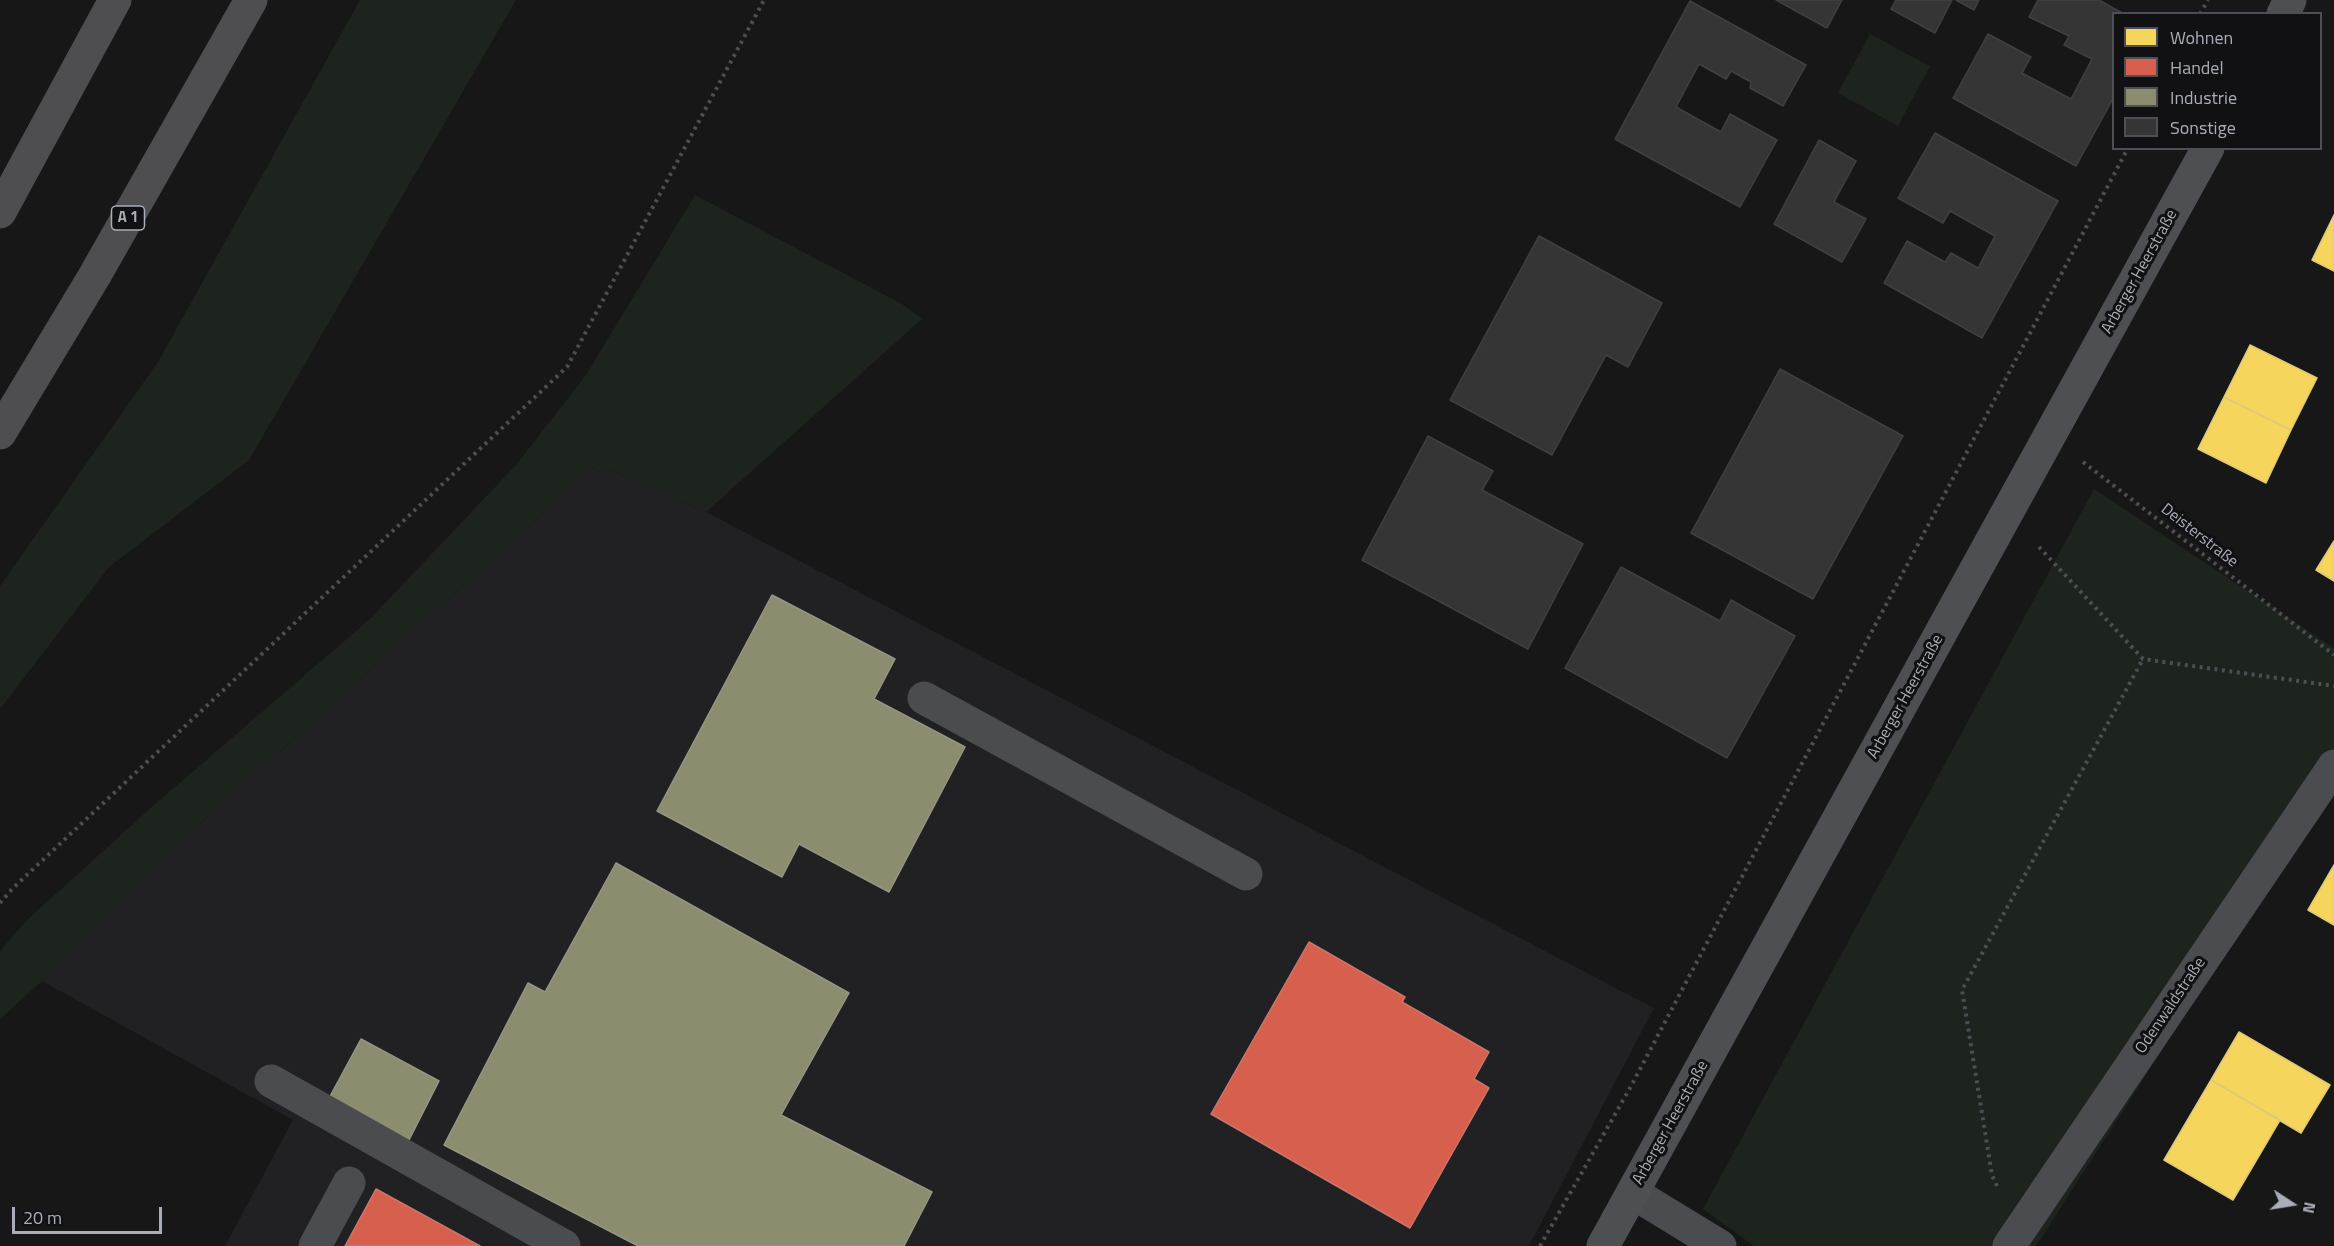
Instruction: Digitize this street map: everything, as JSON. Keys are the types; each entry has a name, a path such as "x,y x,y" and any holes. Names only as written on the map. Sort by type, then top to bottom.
{"highway":[{"path":"0,212 116,0"},
{"name":"A 1","path":"0,432 95,275 251,0"}],"main road":[{"name":"Arberger Heerstraße","path":"1603,1246 2207,150"}],"street":[{"path":"924,698 1246,874"},
{"name":"Odenwaldstraße","path":"2013,1240 2334,766"},
{"path":"271,1081 564,1246"},
{"path":"315,1246 350,1183"},
{"path":"1633,1193 1719,1246"}],"path":[{"path":"0,903 567,367 764,0"},
{"path":"1540,1246 1630,1088 2127,150"},
{"name":"Deisterstraße","path":"2049,436 2334,655"},
{"path":"2006,515 2143,659 2334,686"},
{"path":"2013,1240 1992,1175 1962,990 2143,659"}],"shaded area":[{"path":"360,0 516,0 249,460 109,567 0,709 0,586 158,362"},
{"path":"1870,34 1930,66 1898,126 1838,93"},
{"path":"695,195 902,304 922,319 706,512 598,464 173,848 42,981 0,1019 0,951 27,920 154,805 370,619 516,465 586,375"},
{"path":"598,464 706,512 1654,1008 1529,1246 225,1246 293,1120 42,981 173,848"},
{"path":"2094,489 2334,648 2334,783 2036,1246 1754,1246 1703,1209"}],"building: Wohnen":[{"path":"2334,215 2334,271 2312,260"},
{"path":"2250,345 2317,378 2291,430 2224,397"},
{"path":"2224,397 2291,430 2266,483 2198,449"},
{"path":"2334,541 2334,581 2316,570"},
{"path":"2334,865 2334,925 2308,910"},
{"path":"2239,1032 2330,1085 2301,1133 2211,1080"},
{"path":"2211,1080 2280,1120 2233,1200 2164,1160"}],"building: Handel":[{"path":"1309,942 1405,997 1402,1002 1489,1052 1474,1079 1489,1088 1410,1228 1211,1114"},
{"path":"376,1189 480,1246 345,1246"}],"building: Industrie":[{"path":"772,595 895,659 874,699 965,747 889,892 799,844 782,877 657,811"},
{"path":"616,863 849,993 781,1115 932,1192 904,1246 638,1246 444,1145 528,983 545,992"},
{"path":"361,1039 439,1081 408,1142 328,1100"}],"building: Sonstige":[{"path":"1776,0 1842,0 1827,28"},
{"path":"1896,0 1952,0 1935,33 1891,9"},
{"path":"1956,0 1979,0 1974,10"},
{"path":"2038,0 2099,0 2120,12 2112,12 2112,101 2076,166 1953,98 1988,34 2031,57 2022,73 2071,99 2092,59 2064,45 2069,36 2029,17"},
{"path":"1690,1 1806,65 1783,106 1750,88 1751,82 1731,71 1726,79 1699,64 1676,107 1721,132 1730,114 1777,140 1740,207 1615,139"},
{"path":"1935,133 2058,201 1982,338 1884,283 1907,241 1945,262 1951,253 1978,268 1995,236 1950,211 1943,223 1898,198"},
{"path":"1819,140 1856,161 1834,202 1866,219 1842,262 1774,224"},
{"path":"1539,236 1662,303 1628,367 1606,355 1552,455 1450,400"},
{"path":"1780,369 1903,436 1813,599 1691,533"},
{"path":"1428,436 1493,471 1482,490 1583,544 1528,649 1362,560"},
{"path":"1621,567 1720,621 1731,600 1795,636 1727,758 1565,668"}]}
